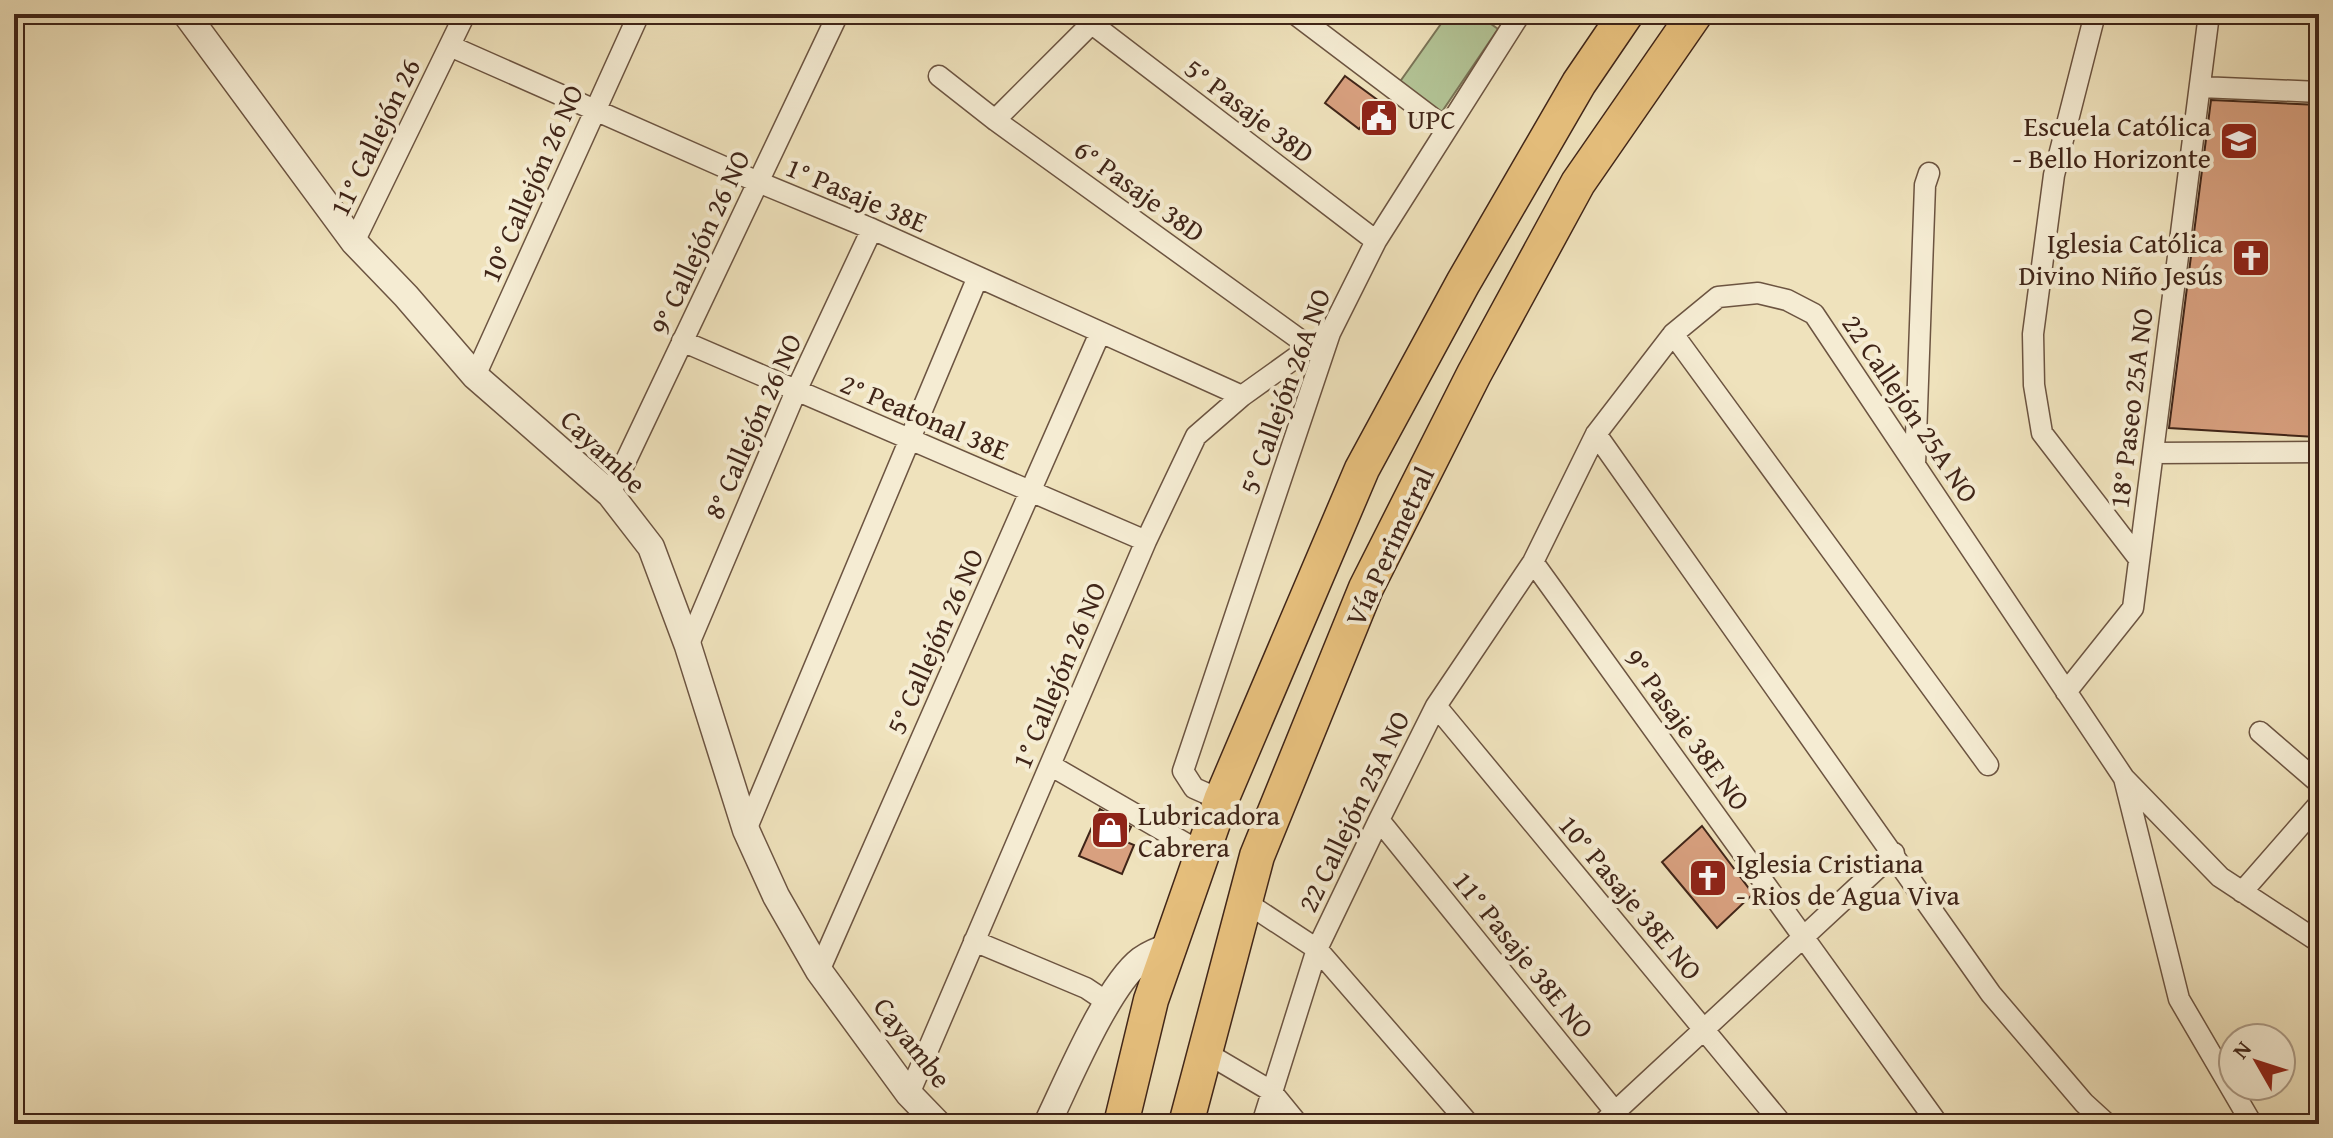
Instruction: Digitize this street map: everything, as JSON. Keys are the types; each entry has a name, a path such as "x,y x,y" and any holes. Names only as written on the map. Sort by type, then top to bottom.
{"highway":[{"name":"Vía Perimetral","path":"1121,1124 1151,1000 1221,800 1362,469 1478,256 1579,83 1626,14"},
{"name":"Vía Perimetral","path":"1186,1124 1257,856 1366,588 1474,374 1578,183 1695,14"}],"street":[{"name":"Cayambe","path":"186,14 354,242 406,296 475,376 610,494 651,547 688,646 746,830 776,896 819,971 909,1094 938,1124"},
{"name":"11° Callejón 26","path":"354,242 465,14"},
{"name":"10° Callejón 26 NO","path":"475,376 639,14"},
{"name":"9° Callejón 26 NO","path":"610,494 838,14"},
{"path":"1295,14 1447,129"},
{"path":"2095,14 2054,175 2033,334 2034,385 2042,433 2139,559"},
{"name":"18° Paseo 25A NO","path":"2066,692 2133,608 2209,14"},
{"name":"5° Callejón 26A NO","path":"1221,800 1194,788 1183,771 1330,333 1376,241 1447,129 1510,18"},
{"path":"995,120 1096,19"},
{"name":"5° Pasaje 38D","path":"1096,19 1376,241"},
{"name":"1° Pasaje 38E","path":"450,46 872,229 1242,396"},
{"name":"6° Pasaje 38D","path":"939,76 995,120 1310,347"},
{"path":"2200,87 2319,92"},
{"path":"1915,465 1925,185 1929,173"},
{"name":"8° Callejón 26 NO","path":"688,646 796,391 872,229"},
{"path":"746,830 977,279"},
{"name":"22 Callejón 25A NO","path":"1262,1124 1317,949 1436,706 1533,562 1596,434 1673,334 1718,297 1758,293 1787,300 1814,314 2124,778 2220,877 2319,942"},
{"name":"5° Callejón 26 NO","path":"819,971 1100,333"},
{"name":"1° Callejón 26 NO","path":"909,1094 1146,541 1196,436 1242,396 1330,333"},
{"path":"1673,334 1988,765"},
{"name":"2° Peatonal 38E","path":"682,341 1146,541"},
{"path":"1596,434 1991,994 2084,1103 2107,1124"},
{"path":"2153,453 2319,452"},
{"name":"9° Pasaje 38E NO","path":"1533,562 1938,1124"},
{"name":"10° Pasaje 38E NO","path":"1436,706 1782,1124"},
{"path":"2260,732 2319,783"},
{"path":"1050,765 1202,853"},
{"path":"2124,778 2179,999 2252,1124"},
{"path":"2242,892 2319,804"},
{"name":"11° Pasaje 38E NO","path":"1379,820 1614,1120"},
{"path":"1614,1120 1704,1029 1894,853"},
{"path":"1244,901 1317,949 1469,1124"},
{"path":"974,941 1086,988 1107,1002"},
{"path":"1047,1124 1107,1002 1138,962 1157,950 1169,947"},
{"path":"1203,1051 1271,1091 1298,1124"}],"green space":[{"path":"1448,14 1477,14 1498,29 1439,116 1399,83"}],"building":[{"path":"1345,76 1379,101 1359,129 1325,103"},
{"name":"Iglesia Católica Divino Niño Jesús","path":"2211,100 2319,105 2319,420 2316,437 2169,428"},
{"name":"Lubricadora Cabrera","path":"1100,809 1131,827 1124,841 1134,845 1122,874 1079,856"},
{"name":"Iglesia Cristiana - Rios de Agua Viva","path":"1702,826 1753,894 1717,928 1662,862"}],"place":[{"name":"UPC","path":"1379,118"},
{"name":"Escuela Católica - Bello Horizonte","path":"2239,141"},
{"name":"Iglesia Católica Divino Niño Jesús","path":"2251,258"},
{"name":"Lubricadora Cabrera","path":"1110,830"},
{"name":"Iglesia Cristiana - Rios de Agua Viva","path":"1708,878"}]}
